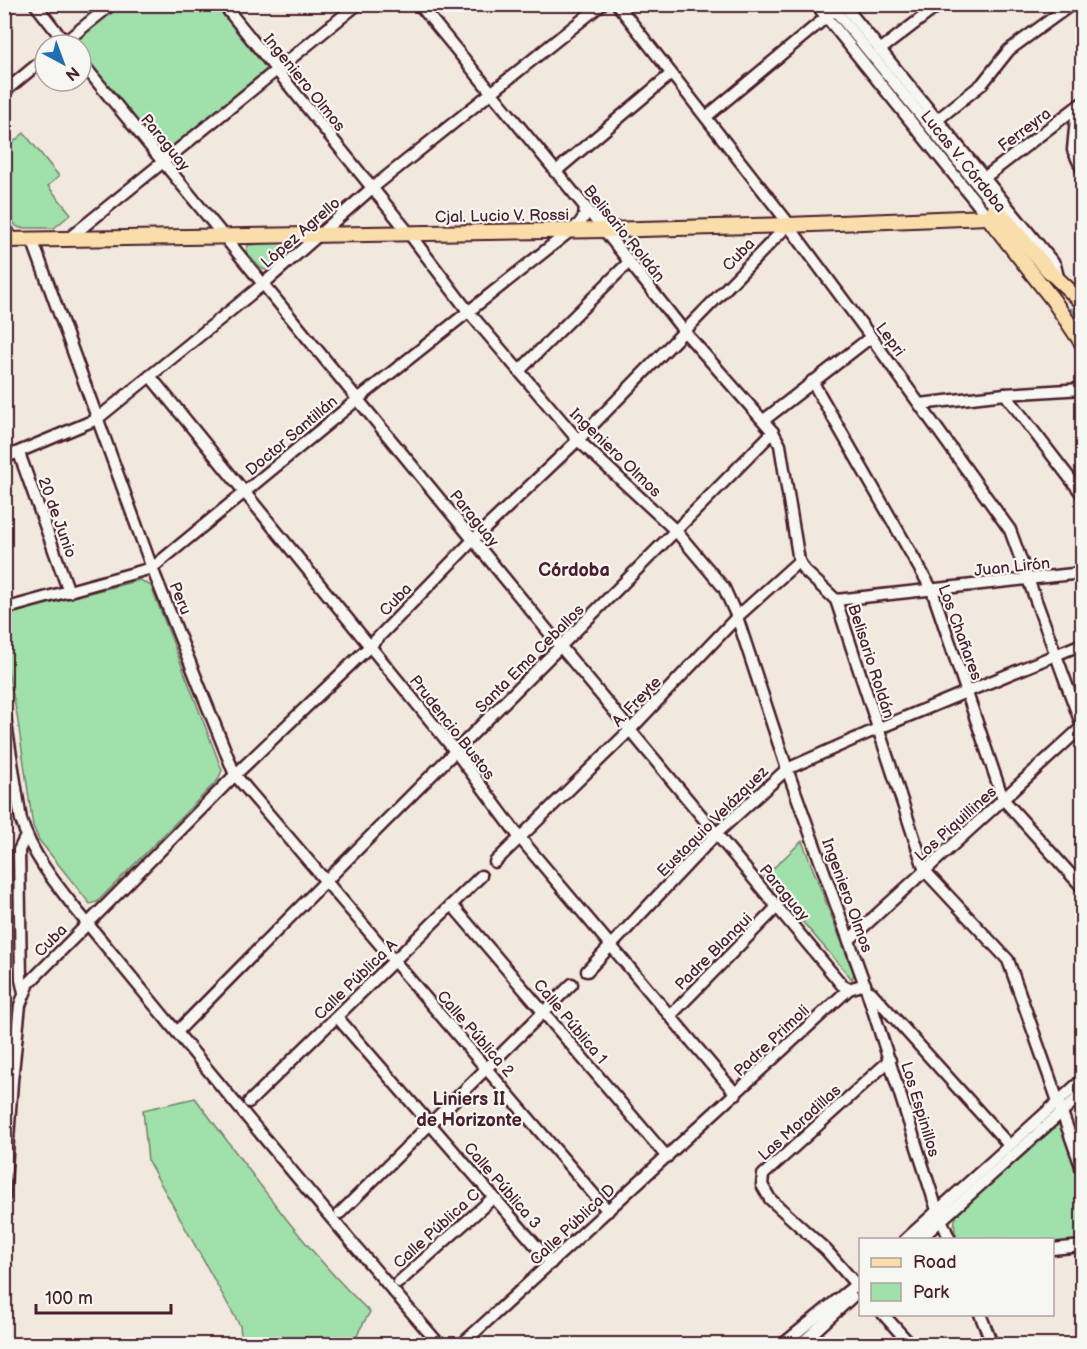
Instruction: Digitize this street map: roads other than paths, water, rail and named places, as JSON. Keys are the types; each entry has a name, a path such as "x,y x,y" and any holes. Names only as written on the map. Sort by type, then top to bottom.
{"main road":[{"name":"Cjal. Lucio V. Rossi","path":"9,240 223,238 788,225 993,213"},
{"name":"Lucas V. Córdoba","path":"993,213 1048,270 1059,277 1083,302"},
{"name":"Lucas V. Córdoba","path":"993,213 1053,300 1082,336"}],"street":[{"path":"35,4 56,33"},
{"path":"77,33 112,4"},
{"name":"Ingeniero Olmos","path":"223,4 408,232 468,311 578,440 676,531 719,580 737,617 787,769 866,986"},
{"path":"68,239 358,4"},
{"name":"Belisario Roldán","path":"419,4 684,331 774,432 780,445 799,561 804,570 836,600 925,871 1008,960 1083,1169"},
{"name":"López Agrello","path":"4,458 97,419 262,285 371,189 602,4"},
{"name":"Lepri","path":"617,4 786,220 1010,530 1083,727"},
{"name":"Lucas V. Córdoba","path":"816,4 835,8 880,50 1055,265 1059,277"},
{"path":"880,50 940,4"},
{"path":"937,120 982,84 1009,50 1035,29 1074,4 1083,10"},
{"path":"706,117 835,8"},
{"name":"Lucas V. Córdoba","path":"835,8 993,213"},
{"path":"4,92 33,68"},
{"path":"555,172 671,74"},
{"name":"Paraguay","path":"93,77 223,238 561,647 842,985 849,989"},
{"path":"1080,105 1073,150 1083,170"},
{"name":"Ferreyra","path":"984,178 1080,105"},
{"name":"Doctor Santillán","path":"4,609 152,568 358,399 569,231 584,217 585,208"},
{"name":"Cuba","path":"24,992 36,975 235,775 369,646 474,539 578,440 788,225"},
{"path":"4,226 9,240"},
{"name":"Peru","path":"32,240 152,568 235,775 368,930"},
{"path":"519,371 629,262"},
{"path":"764,420 871,337"},
{"name":"Prudencio Bustos","path":"150,376 456,753 520,838 736,1094"},
{"name":"Los Chañares","path":"812,381 932,590 1003,800 1083,887"},
{"path":"920,404 1005,394 1083,389"},
{"path":"1005,394 1083,494"},
{"name":"Santa Ema Ceballos","path":"177,1032 325,880 456,753 774,432"},
{"name":"20 de Junio","path":"19,453 69,592"},
{"name":"A. Freyte","path":"495,862 630,730 737,617 799,561"},
{"name":"Juan Lirón","path":"836,600 1083,573"},
{"name":"Eustaquio Velázquez","path":"587,971 717,833 787,769 877,729 1083,644"},
{"path":"4,711 17,799 26,836 38,858 88,924 342,1232 439,1344"},
{"name":"Los Piquillines","path":"849,940 1083,727"},
{"path":"4,1198 8,1081 24,992 21,980 19,859 21,843 26,836"},
{"name":"Calle Pública A","path":"249,1102 481,876"},
{"name":"Calle Pública 1","path":"452,905 667,1157"},
{"name":"Padre Blanqui","path":"671,1015 777,907"},
{"name":"Calle Pública 2","path":"368,930 608,1211"},
{"path":"340,1213 572,984"},
{"path":"866,986 1009,1145"},
{"name":"Padre Primoli","path":"702,1125 849,989 866,986"},
{"name":"Los Espinillos","path":"866,986 939,1215 950,1238"},
{"name":"Calle Pública 3","path":"337,1017 551,1263"},
{"name":"Las Moradillas","path":"859,1286 826,1250 770,1199 762,1185 763,1175 890,1060"},
{"path":"920,1238 939,1215 1009,1145 1083,1080"},
{"path":"906,1238 939,1215 1083,1094"},
{"name":"Calle Pública D","path":"462,1344 702,1125"},
{"name":"Calle Pública C","path":"399,1282 494,1197"},
{"path":"1054,1249 1082,1248"},
{"path":"783,1344 859,1288"},
{"path":"801,1344 859,1288"},
{"path":"885,1316 910,1344"},
{"path":"981,1316 992,1344"}],"waterway":[{"path":"1071,309 1077,315"}],"district":[{"name":"Córdoba","path":"574,570"},
{"name":"Liniers II de Horizonte","path":"469,1109"}]}
